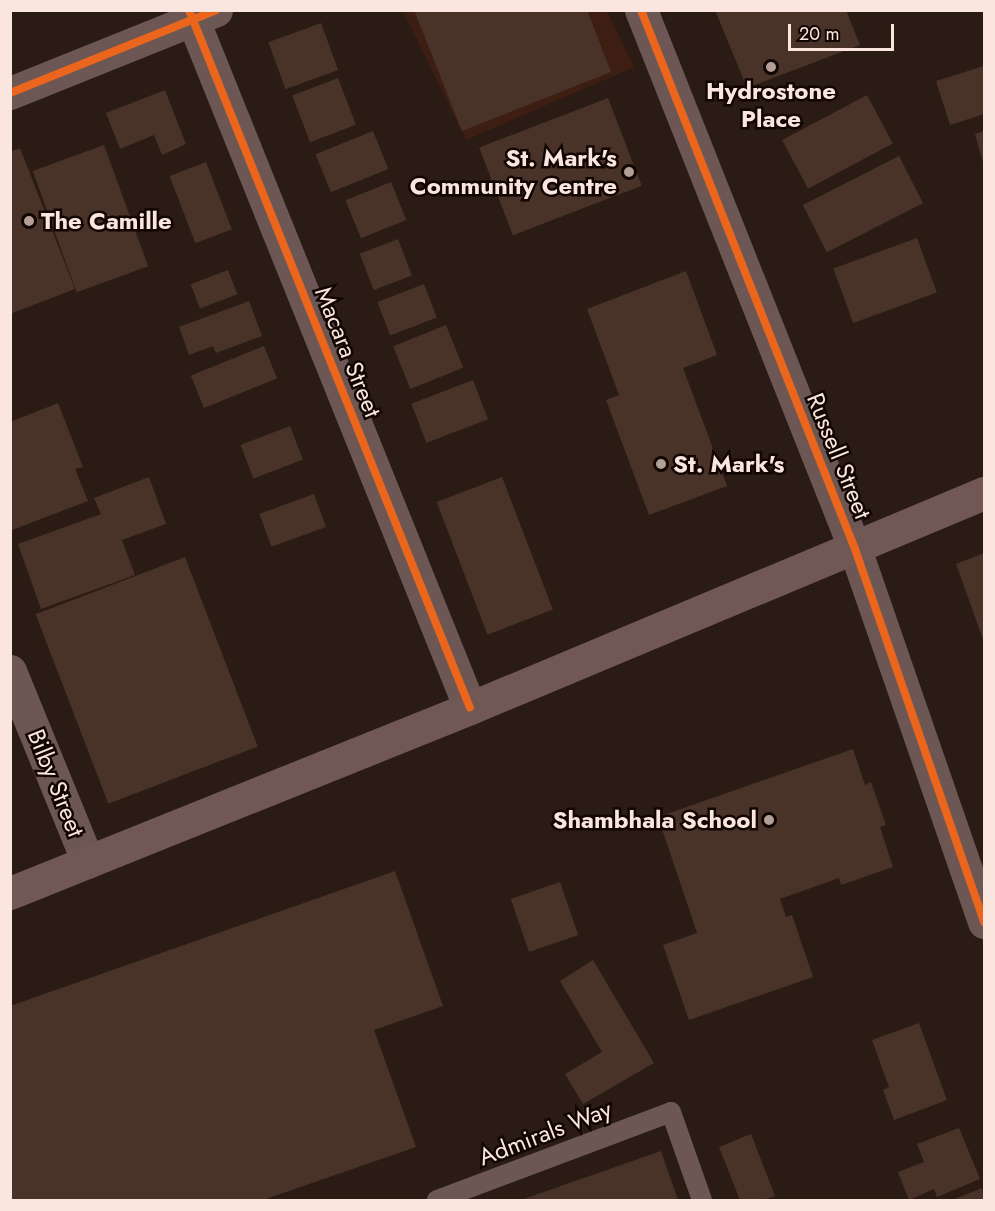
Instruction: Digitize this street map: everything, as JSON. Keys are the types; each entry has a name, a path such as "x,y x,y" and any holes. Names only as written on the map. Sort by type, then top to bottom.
{"main road":[{"path":"10,893 470,708 855,549 984,493"}],"street":[{"name":"Russell Street","path":"641,10 855,549 984,922"},
{"path":"10,93 199,14"},
{"name":"Macara Street","path":"199,14 470,708"},
{"name":"Bilby Street","path":"10,671 88,862"}],"lane":[{"name":"Admirals Way","path":"437,1200 671,1112 702,1200"}],"shaded area":[{"path":"403,11 607,11 634,67 466,140"}],"building":[{"path":"414,10 587,10 611,72 462,131"},
{"name":"Hydrostone Place","path":"715,10 846,10 860,45 747,88"},
{"path":"321,23 338,70 285,89 268,42"},
{"path":"984,66 984,114 950,125 936,81"},
{"path":"338,78 356,125 310,142 292,96"},
{"path":"165,90 186,144 162,155 154,135 120,149 106,113"},
{"path":"867,95 893,144 808,189 782,140"},
{"path":"608,98 642,186 513,235 479,147"},
{"path":"373,131 388,169 331,192 316,154"},
{"path":"984,131 984,166 975,134"},
{"path":"104,145 148,266 77,292 33,171"},
{"name":"The Camille","path":"20,148 75,289 10,314 10,152"},
{"path":"899,156 923,203 827,252 803,205"},
{"path":"206,162 232,229 195,243 170,176"},
{"path":"391,182 406,220 361,238 346,200"},
{"path":"917,238 937,293 853,323 833,268"},
{"path":"398,239 412,275 374,290 360,254"},
{"path":"228,270 237,294 200,309 191,284"},
{"path":"686,271 717,355 683,368 727,486 649,515 606,400 619,395 587,309"},
{"path":"424,284 437,318 390,336 377,302"},
{"path":"249,301 262,336 216,353 213,346 189,355 179,327"},
{"path":"446,325 463,368 410,389 393,346"},
{"path":"264,346 277,378 204,408 191,376"},
{"path":"473,380 488,419 426,443 411,404"},
{"path":"58,403 83,467 75,469 88,501 12,530 10,422"},
{"path":"290,426 303,460 253,479 241,445"},
{"path":"149,477 166,524 122,540 135,575 41,609 18,544 101,514 94,498"},
{"path":"502,477 553,610 488,635 437,502"},
{"path":"314,494 326,527 271,547 259,514"},
{"path":"984,553 984,642 956,564"},
{"path":"185,557 258,747 108,804 36,614"},
{"path":"853,749 865,785 871,782 886,825 880,827 893,867 841,885 839,878 780,899 786,917 792,915 813,977 689,1020 663,945 697,933 658,817"},
{"path":"395,871 443,1006 374,1030 416,1147 263,1200 10,1200 10,1006"},
{"path":"560,882 578,935 529,952 511,899"},
{"path":"593,960 654,1063 583,1104 565,1074 602,1052 560,981"},
{"path":"919,1023 947,1100 894,1120 883,1090 889,1087 872,1040"},
{"path":"959,1128 980,1179 937,1197 934,1189 909,1200 898,1172 924,1162 917,1144"},
{"path":"751,1134 775,1196 763,1200 740,1200 719,1147"},
{"path":"661,1151 678,1200 521,1200"},
{"path":"982,1188 984,1200 952,1200"}],"cycle path":[{"path":"189,10 470,708"},
{"path":"10,93 216,10"},
{"path":"641,10 855,549 984,922"}],"place":[{"name":"Hydrostone Place","path":"771,67"},
{"name":"St. Mark's Community Centre","path":"629,172"},
{"name":"The Camille","path":"29,221"},
{"name":"St. Mark's","path":"661,464"},
{"name":"Shambhala School","path":"769,820"}]}
